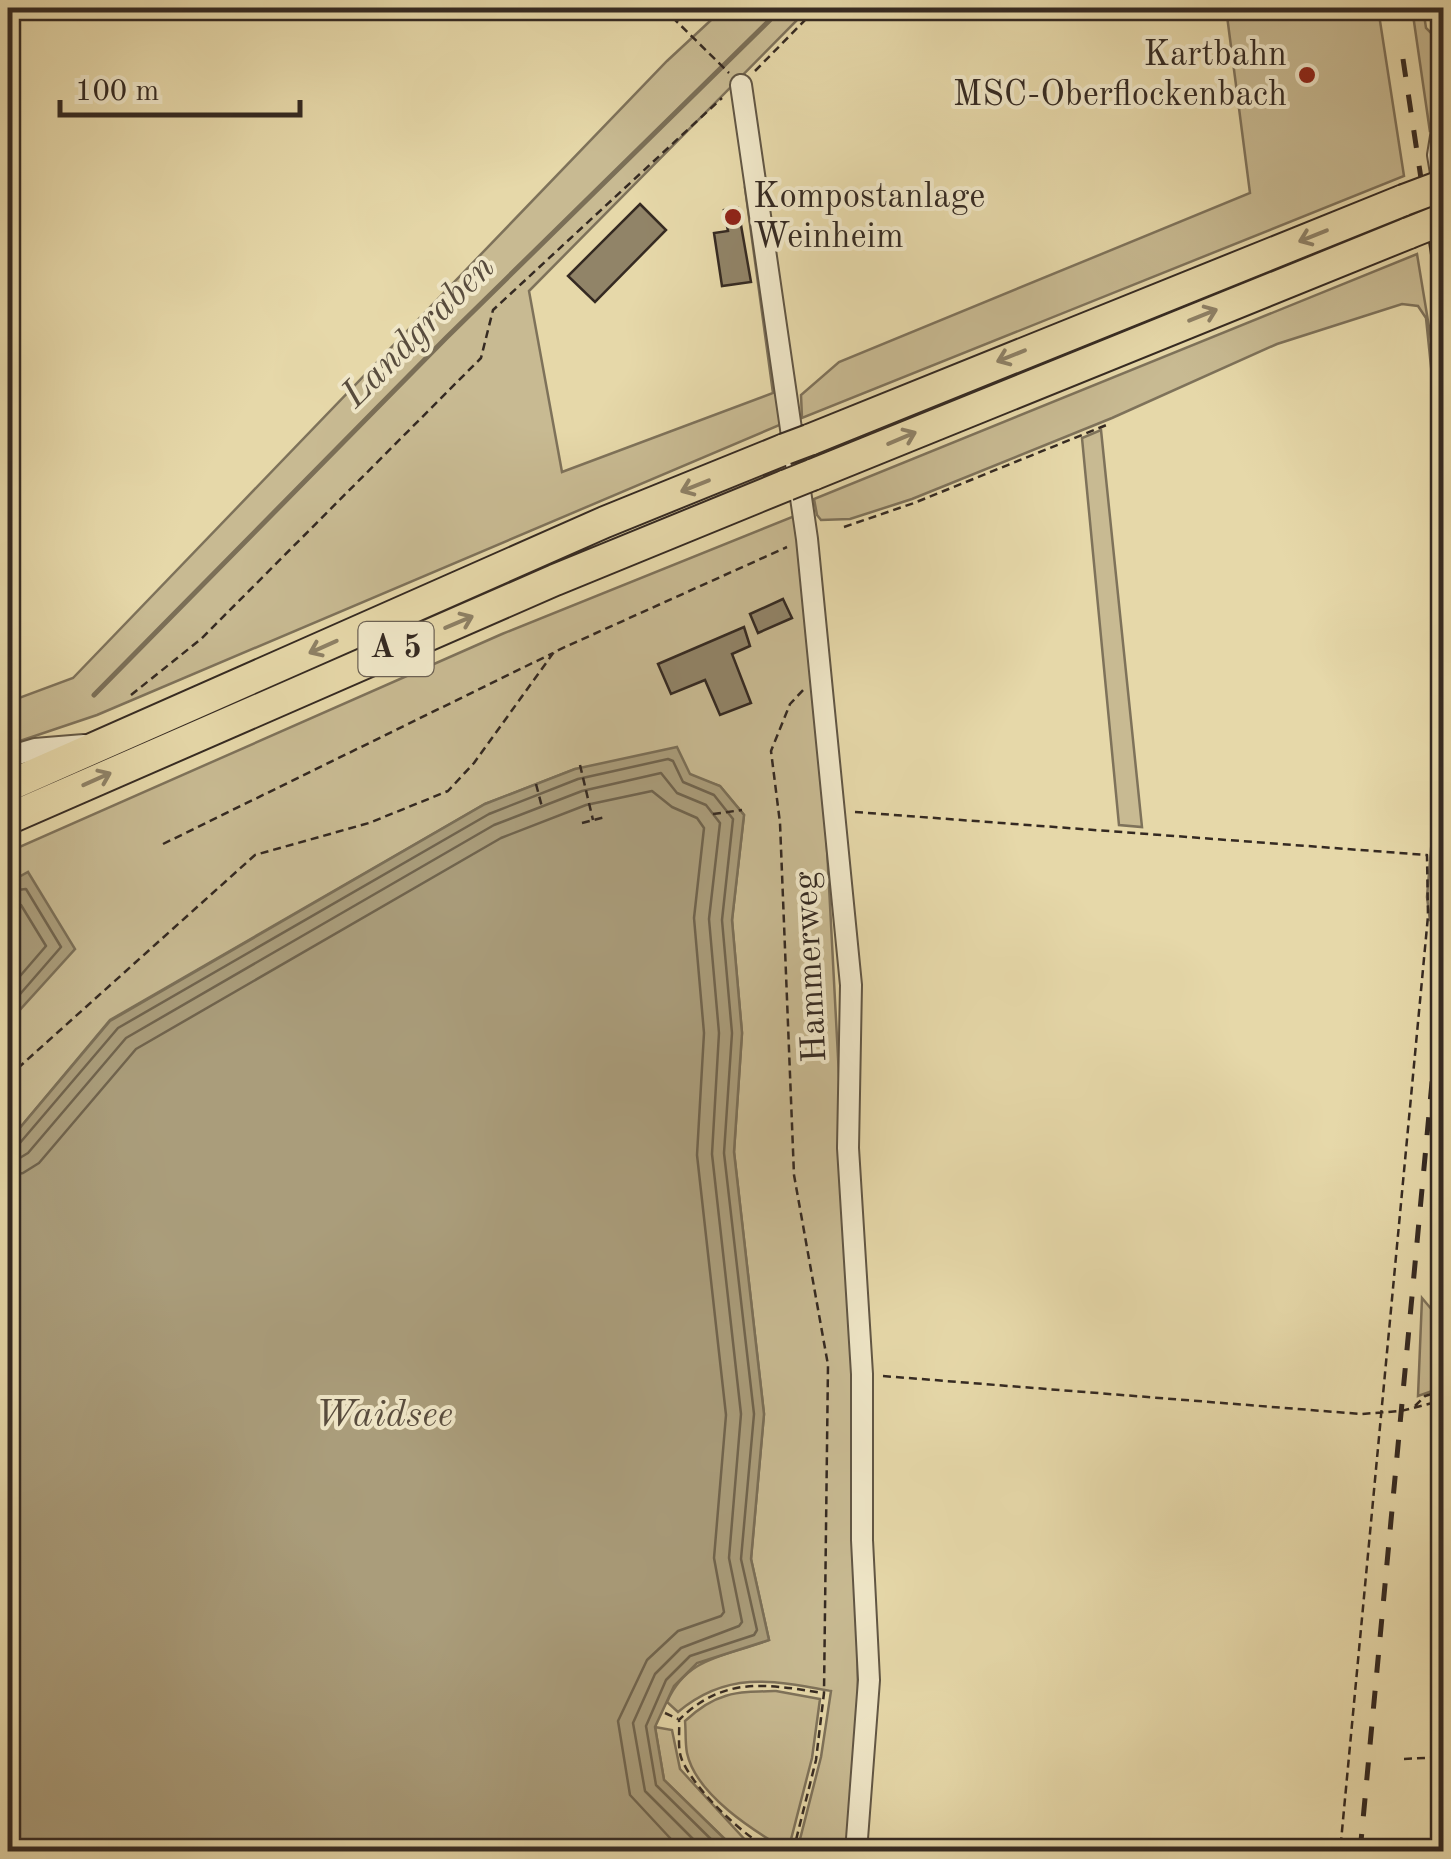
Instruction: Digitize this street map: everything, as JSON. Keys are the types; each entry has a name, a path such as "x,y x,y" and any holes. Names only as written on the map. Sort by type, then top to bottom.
{"highway":[{"name":"A 5","path":"8,786 604,522 1404,200 1442,177"},
{"name":"A 5","path":"8,819 536,588 1444,219"}],"street":[{"name":"Hammerweg","path":"735,79 806,538 851,985 848,1148 862,1374 862,1540 869,1680 856,1852"},
{"path":"1442,177 1444,118"},
{"path":"8,757 106,742"}],"path":[{"path":"664,8 735,79"},
{"path":"131,695 201,639 481,358 494,310 735,79 817,8"},
{"path":"844,527 1110,424"},
{"path":"163,844 554,652 806,538"},
{"path":"8,1077 256,855 369,823 448,790 474,763 554,652"},
{"path":"792,1852 816,1760 824,1693 828,1365 794,1175 780,823 771,751 790,704 807,686 818,681"},
{"path":"580,765 594,820"},
{"path":"536,784 542,806"},
{"path":"714,814 742,810"},
{"path":"834,812 1427,855 1428,916 1340,1852"},
{"path":"582,823 605,817"},
{"path":"862,1374 1382,1413 1444,1400"},
{"path":"1415,1406 1425,1396 1444,1390"},
{"path":"774,1852 727,1817 699,1785 681,1758 679,1720 700,1699 727,1689 774,1686 824,1693"},
{"path":"665,1713 679,1720"},
{"path":"1404,1759 1444,1757"}],"shaded area":[{"path":"724,8 809,8 529,291 562,472 773,393 745,188 757,189 789,421 97,715 8,745 8,702 73,678 667,61"},
{"path":"1226,8 1378,8 1404,176 802,418 801,395 839,362 1250,193"},
{"path":"1412,8 1423,8 1426,28 1439,41 1443,40 1443,95 1430,132"},
{"path":"1405,213 1407,222 812,462 810,453"},
{"path":"1417,254 1443,412 1443,483 1426,318 1418,306 1402,304 1277,344 1112,418 912,499 850,519 821,520 817,515 814,499"},
{"path":"1101,430 1142,827 1119,825 1082,438"},
{"path":"797,515 825,810 854,1361 858,1693 849,1851 797,1851 821,1757 831,1691 751,1682 714,1690 678,1712 667,1702 685,1675 697,1666 769,1640 751,1559 764,1414 734,1152 742,1033 732,920 744,815 720,786 689,775 575,769 485,804 110,1020 8,1142 8,852 502,634"},
{"path":"1443,706 1443,795 1430,921 1427,897"},
{"path":"1422,1298 1443,1323 1444,1387 1418,1396"},
{"path":"776,1691 820,1699 812,1758 788,1851 743,1822 714,1797 693,1768 686,1745 685,1721 707,1704 737,1693"},
{"path":"655,1727 672,1730 680,1769 748,1843 764,1851 737,1851 664,1780"}],"water":[{"name":"Waidsee","path":"677,747 690,774 720,786 744,815 732,920 742,1033 734,1152 764,1414 751,1559 769,1640 697,1663 674,1686 655,1727 664,1780 737,1851 8,1851 8,1142 110,1021 485,804 575,769"},
{"path":"28,872 75,949 8,1023 8,883"}],"building":[{"path":"640,204 666,230 595,302 568,276"},
{"path":"738,208 751,282 722,286 714,233 728,231 724,210"},
{"path":"783,599 792,618 758,633 750,614"},
{"path":"744,627 750,646 732,654 751,703 720,715 705,680 671,694 658,664"}],"waterway":[{"name":"Landgraben","path":"94,695 446,338 782,8"}],"railway":[{"path":"1403,59 1444,331"},
{"path":"1360,1852 1444,954"}],"place":[{"name":"Kartbahn MSC-Oberflockenbach","path":"1307,75"},
{"name":"Kompostanlage Weinheim","path":"733,217"}]}
